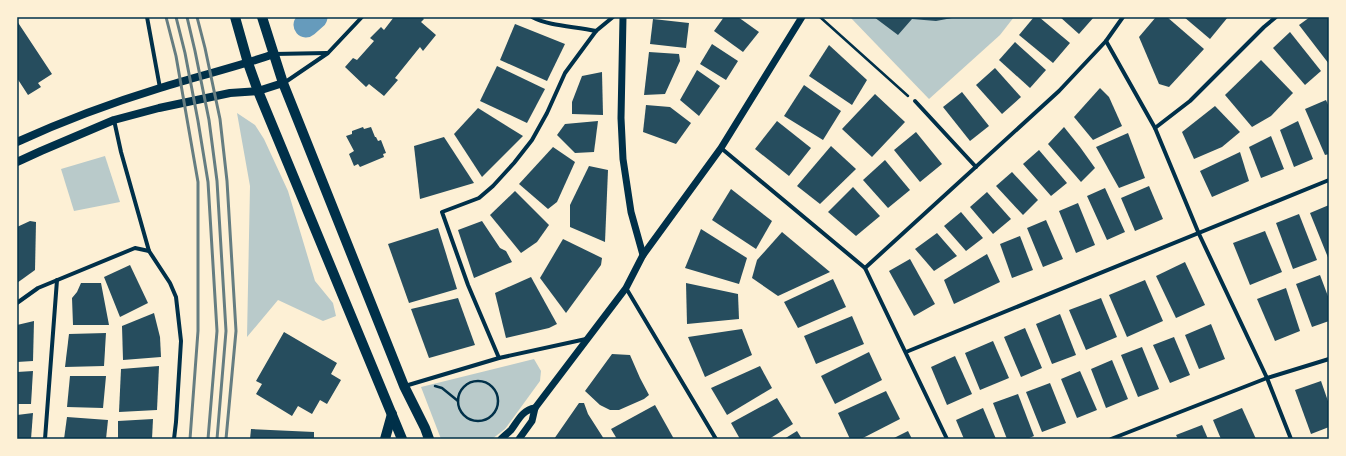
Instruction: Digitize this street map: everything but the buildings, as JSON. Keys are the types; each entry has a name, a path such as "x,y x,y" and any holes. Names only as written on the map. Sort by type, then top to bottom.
{"main road":[{"path":"235,17 248,63 258,91 402,439"},
{"path":"262,17 283,83 404,386 429,439"},
{"path":"17,142 102,107 274,54"},
{"path":"17,162 41,150 114,120 159,108 230,93 258,91 283,83"},
{"path":"385,439 392,414"}],"street":[{"path":"147,17 160,88"},
{"path":"283,83 328,54 362,17"},
{"path":"532,17 542,22 596,31"},
{"path":"499,358 468,285 442,212 479,198 493,186 514,163 532,140 547,113 565,73 596,31 613,17"},
{"path":"623,17 621,118 623,159 631,212 643,255"},
{"path":"519,439 532,421 534,408 626,288 643,255 721,148 802,17"},
{"path":"865,268 1059,91 1106,41 1123,17"},
{"path":"1155,128 1190,101 1264,27 1276,17"},
{"path":"1106,41 1155,128 1199,234 1267,378 1291,439"},
{"path":"274,54 328,54"},
{"path":"915,101 976,167"},
{"path":"114,120 121,152 149,251 170,283 176,297 181,342 174,439"},
{"path":"721,148 865,268 947,439"},
{"path":"906,352 1329,180"},
{"path":"17,302 38,288 135,248 149,251"},
{"path":"45,439 57,280"},
{"path":"626,288 716,439"},
{"path":"404,386 499,358 586,339"},
{"path":"1111,439 1267,378 1329,359"},
{"path":"501,439 511,430 522,414 529,409 534,408"}],"path":[{"path":"820,17 915,101"},
{"path":"423,381 442,388 458,401 461,412 471,420 477,421 488,418 496,410 497,398 492,387 480,382 474,382 468,384 462,389 459,394 458,401"}],"shaded area":[{"path":"850,17 1014,17 1000,35 929,99"},
{"path":"237,113 255,125 264,139 288,191 315,281 333,303 336,316 323,321 278,300 247,337 250,186"},
{"path":"105,156 120,202 74,211 61,169"},
{"path":"534,359 541,371 540,381 505,429 492,439 441,439 421,387"}],"waterway":[{"path":"306,25 315,17"}],"railway":[{"path":"166,17 176,56 198,182 198,331 190,439"},
{"path":"176,17 185,53 208,182 217,331 208,439"},
{"path":"187,17 209,120 217,181 226,331 217,439"},
{"path":"197,17 220,119 227,181 236,331 226,439"}]}
